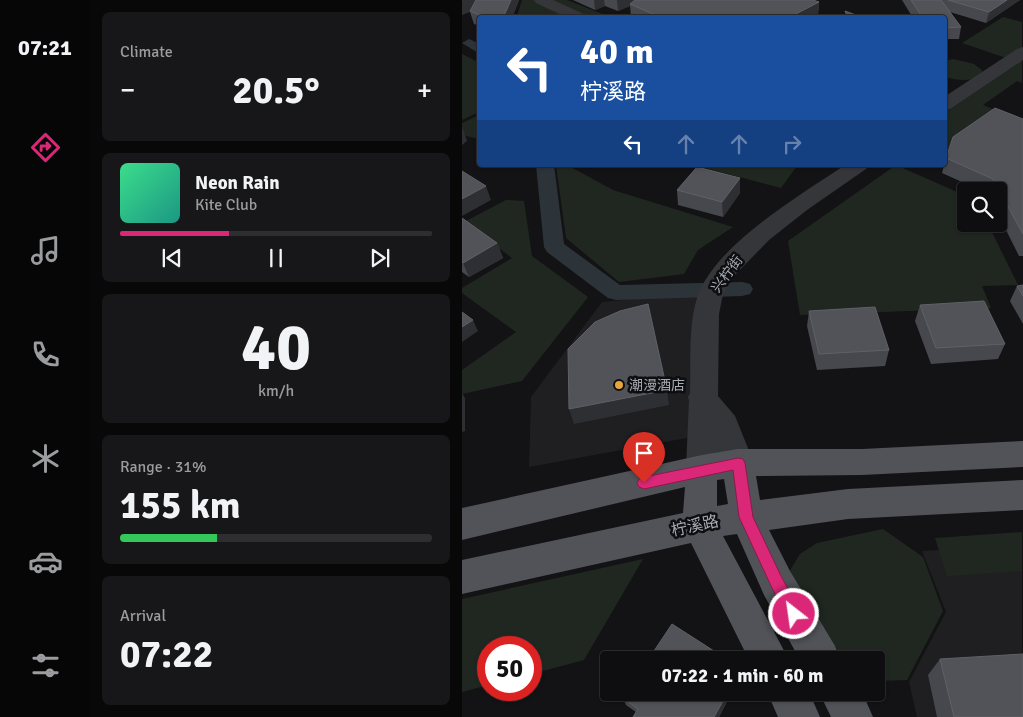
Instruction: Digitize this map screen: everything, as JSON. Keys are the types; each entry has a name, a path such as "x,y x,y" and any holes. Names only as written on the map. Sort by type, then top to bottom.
{"main road":[{"path":"462,524 738,463 862,462 1022,454"},
{"path":"738,463 746,517 777,583 816,651"},
{"path":"702,470 699,525 765,651"},
{"name":"柠溪路","path":"462,577 699,525 746,517 848,504 1022,495"},
{"path":"792,701 800,717"},
{"path":"844,701 853,717"}],"street":[{"path":"541,0 574,15"},
{"path":"947,103 1022,52"},
{"name":"兴柠街","path":"702,470 702,397 706,314 713,289 731,265 754,241 856,167"},
{"path":"702,397 724,425 738,463"}],"shaded area":[{"path":"522,0 567,0 605,15 517,15"},
{"path":"1003,17 1022,22 1022,49 1009,59 962,43"},
{"path":"462,54 477,62 477,113 462,120"},
{"path":"1022,58 1022,83 1017,81 983,105 1002,113 950,149 947,148 947,111"},
{"path":"953,59 974,64 982,70 982,74 965,80 947,77 947,60"},
{"path":"477,116 477,139 462,135 462,123"},
{"path":"556,167 571,167 613,190 733,227 698,250 684,274 619,282 566,238"},
{"path":"702,167 796,167 781,188"},
{"path":"893,167 901,167 957,192 957,232 992,232 1018,285 982,286 991,308 800,315 788,241"},
{"path":"506,200 524,201 532,256 588,297 522,381 462,394 462,370 516,332 462,293 462,288 512,258 464,222"},
{"path":"693,293 703,301 692,437 529,467 531,397 602,302"},
{"path":"883,529 923,557 943,611 907,680 885,681 885,651 833,651 789,572 800,554 817,543"},
{"path":"1022,532 1022,571 947,576 935,538"},
{"path":"1022,545 1022,717 917,717 909,682 946,612 922,551"},
{"path":"643,559 584,660 542,671 542,636 477,636 477,688 462,692 462,599"}],"building":[{"path":"476,0 511,0 504,15 479,15 470,11"},
{"path":"635,0 813,0 819,2 794,15 651,15 653,14 630,4"},
{"path":"911,0 941,0 961,27 947,28 947,15 921,15"},
{"path":"948,0 1007,0 989,12"},
{"path":"845,11 856,15 847,15"},
{"path":"995,108 1023,119 1023,234 1007,205 1007,182 995,182 993,179 947,158 953,137"},
{"path":"697,167 740,178 722,202 677,190"},
{"path":"462,171 486,186 462,199"},
{"path":"462,218 497,243 463,263 462,262"},
{"path":"1023,285 1023,296 1017,286"},
{"path":"984,301 1005,344 936,348 920,305"},
{"name":"潮漫酒店","path":"648,304 667,390 569,409 568,349 595,322 620,311"},
{"path":"875,307 889,350 819,354 809,311"},
{"path":"462,312 473,320 462,327"},
{"path":"672,624 714,651 654,651"},
{"path":"1023,654 1023,717 954,717 940,659"},
{"path":"627,701 723,701 714,717 633,717 638,709"}],"waterway":[{"path":"469,43 477,48"},
{"path":"545,167 554,247 616,293 742,289"}],"place":[{"name":"潮漫酒店","path":"619,385"}],"route":[{"path":"644,483 738,463 746,517 794,614"}]}
